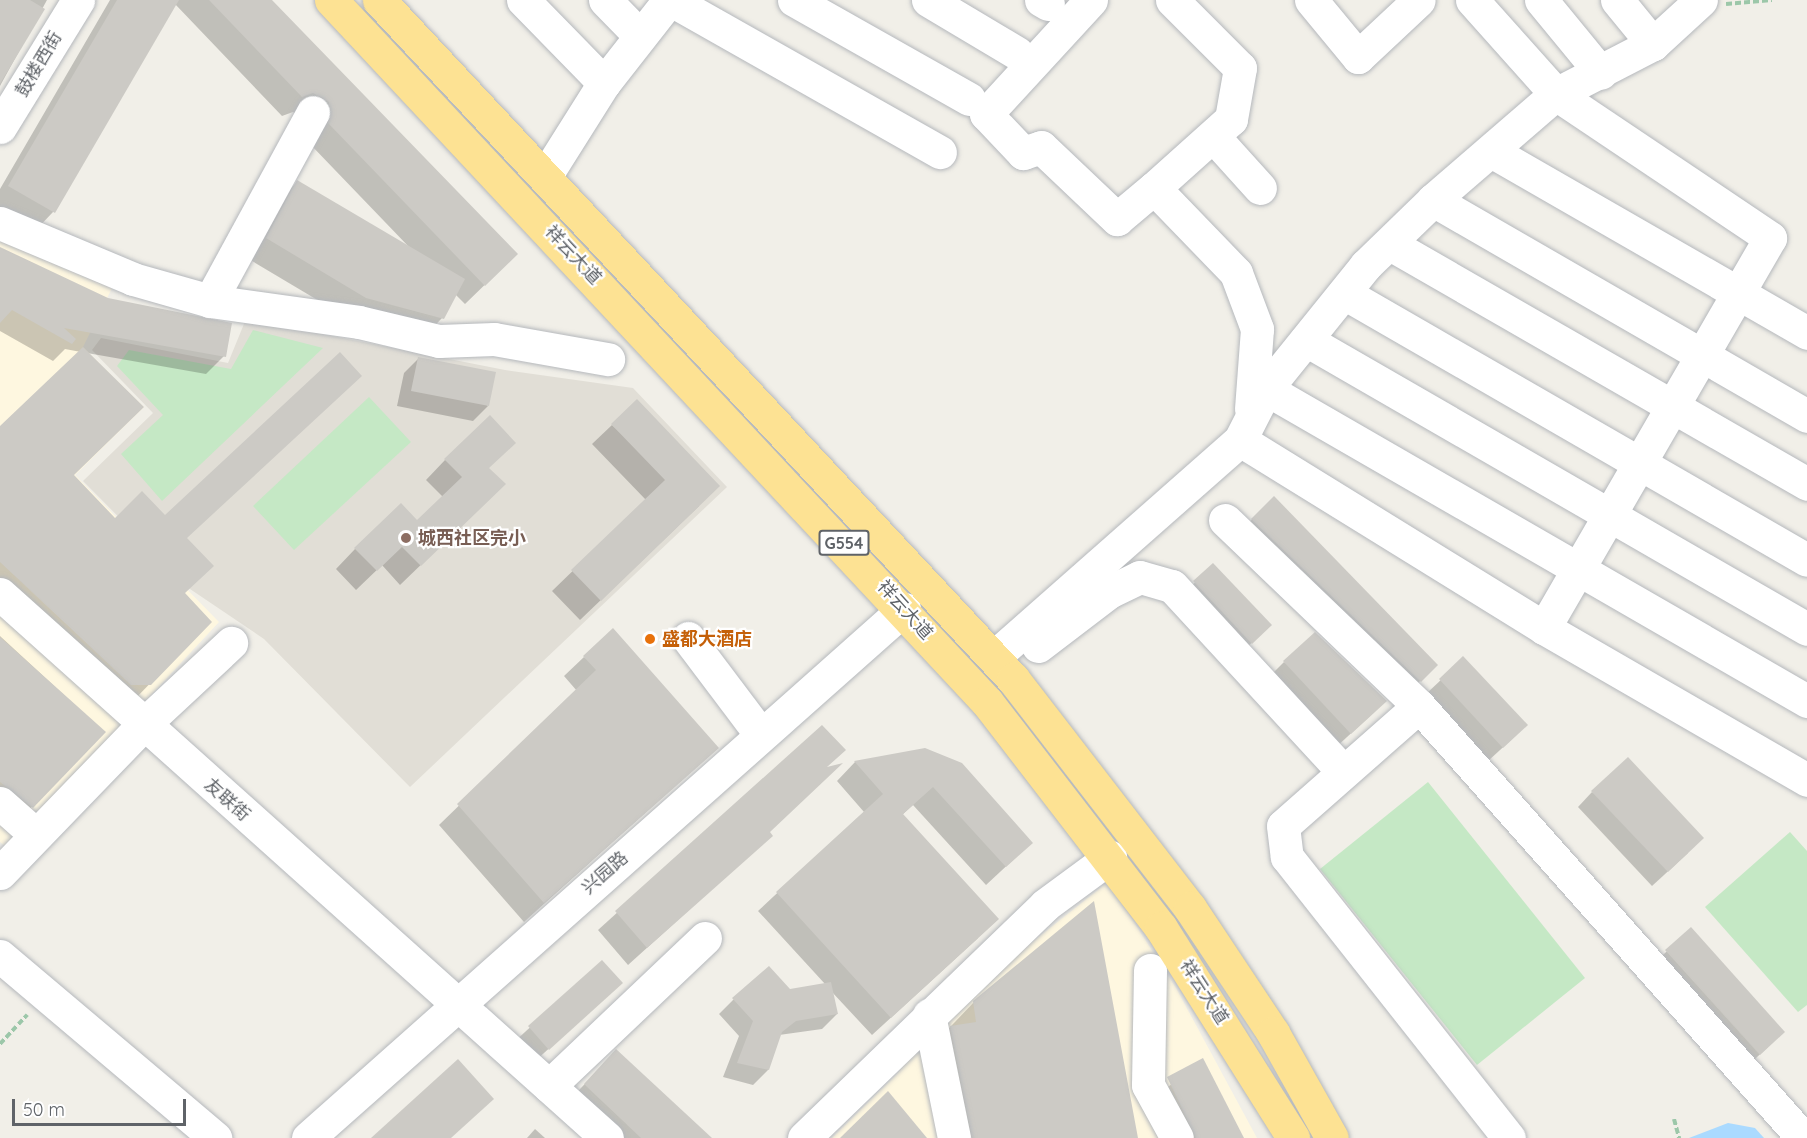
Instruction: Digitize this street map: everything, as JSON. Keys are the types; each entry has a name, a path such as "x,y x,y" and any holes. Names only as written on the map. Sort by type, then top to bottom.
{"highway":[{"name":"祥云大道","path":"331,0 904,609 1029,752 1110,857 1220,1014 1293,1138"},
{"name":"祥云大道","path":"379,0 546,175 1001,666 1190,908 1273,1033 1332,1138"}],"street":[{"name":"鼓楼西街","path":"0,127 78,0"},
{"path":"523,0 604,83"},
{"path":"605,0 640,36"},
{"path":"546,175 604,83 670,0 940,152"},
{"path":"794,0 969,99"},
{"path":"928,0 1017,53"},
{"path":"1091,0 986,114 1023,153 1041,147 1117,219 1231,119 1240,68 1172,0"},
{"path":"1311,0 1358,57 1405,4"},
{"path":"1472,0 1557,94 1770,238 1544,628"},
{"path":"1541,0 1601,73"},
{"path":"1617,0 1653,44"},
{"path":"1001,666 1245,430 1266,389 1344,293 1433,200 1557,94 1653,44 1710,2"},
{"path":"210,302 313,112"},
{"path":"1213,136 1260,188"},
{"path":"1491,151 1807,333"},
{"path":"1154,188 1236,273 1257,329 1245,430"},
{"path":"1433,200 1807,416"},
{"path":"0,223 66,246 133,279 210,302 358,322 439,341 494,339 608,359"},
{"path":"1390,244 1807,484"},
{"path":"1344,293 1807,560"},
{"path":"1306,340 1807,629"},
{"path":"1266,389 1807,701"},
{"path":"1245,430 1544,628 1807,780"},
{"path":"1225,520 1419,706 1803,1138"},
{"path":"1001,666 1140,577 1172,586 1190,601 1343,771"},
{"name":"友联街","path":"0,594 142,726 607,1138"},
{"name":"兴园路","path":"308,1138 456,1004 904,609"},
{"path":"688,638 761,735"},
{"path":"0,873 142,726 231,643"},
{"path":"1419,706 1283,826 1287,857 1509,1138"},
{"path":"0,803 36,835"},
{"path":"804,1138 1045,905 1110,857"},
{"path":"549,1086 705,938"},
{"path":"0,956 215,1138"},
{"path":"1150,970 1148,1085 1177,1138"},
{"path":"929,1015 954,1138"}],"path":[{"path":"1710,2 1772,0"},
{"path":"0,1044 46,995"},
{"path":"1674,1119 1679,1138"}],"shaded area":[{"path":"0,234 114,284 83,347 144,407 75,475 219,622 8,849 0,842"},
{"name":"城西社区完小","path":"246,319 505,370 633,388 727,487 410,787 264,639 190,589 83,481 153,413 92,350 101,338 228,363"},
{"path":"1108,882 1176,988 1257,1138 832,1138 898,1073 949,1008"}],"green space":[{"path":"253,330 323,348 162,501 121,454 163,415 117,366 129,350 231,369"},
{"path":"369,397 411,442 294,550 253,506"},
{"path":"1428,782 1585,978 1477,1065 1320,869"},
{"path":"1790,832 1807,851 1807,1005 1798,1012 1705,907"}],"water":[{"path":"1728,1123 1755,1128 1764,1138 1689,1138"}],"building":[{"path":"0,0 30,0 45,9 0,84"},
{"path":"117,0 179,0 55,213 8,186"},
{"path":"209,0 272,0 518,254 485,286 328,123 329,102 313,93 302,97"},
{"path":"297,180 465,279 444,319 366,298 266,238"},
{"path":"0,247 108,298 232,323 226,357 64,328 76,339 72,344 12,310 0,323"},
{"path":"83,347 144,407 74,475 115,518 142,491 165,515 340,352 362,376 187,538 214,566 185,593 212,622 151,685 131,685 0,562 0,426"},
{"path":"418,357 496,372 489,406 411,391"},
{"path":"637,399 720,486 601,601 571,570 665,480 611,424"},
{"path":"490,415 516,443 489,468 506,484 421,566 402,547 377,571 354,548 401,503 417,520 462,477 444,459"},
{"path":"1274,496 1438,665 1421,682 1251,519"},
{"path":"1213,563 1272,625 1252,644 1193,581"},
{"path":"613,628 719,748 544,903 457,804 596,670 583,656"},
{"path":"1315,632 1387,701 1351,734 1283,661"},
{"path":"0,637 106,732 33,808 0,782"},
{"path":"1463,656 1528,725 1503,748 1439,679"},
{"path":"822,725 846,750 827,767 843,763 770,832 773,836 647,948 615,911"},
{"path":"925,748 962,763 1033,843 1006,867 933,787 903,814 999,919 891,1018 776,892 883,794 854,761"},
{"path":"1628,757 1704,838 1668,872 1591,791"},
{"path":"1094,901 1138,1138 972,1138 950,1026 976,1022 973,1001"},
{"path":"1691,927 1785,1032 1760,1055 1665,950"},
{"path":"602,960 623,983 549,1050 528,1026"},
{"path":"769,966 790,989 831,982 838,1014 796,1021 782,1032 769,1070 737,1063 753,1021 732,998"},
{"path":"616,1049 712,1138 641,1138 584,1084"},
{"path":"1203,1058 1244,1138 1196,1138 1167,1077"},
{"path":"458,1059 494,1099 451,1138 371,1138"},
{"path":"888,1091 927,1138 840,1138"}],"place":[{"name":"城西社区完小","path":"406,538"},
{"name":"盛都大酒店","path":"650,639"}]}
